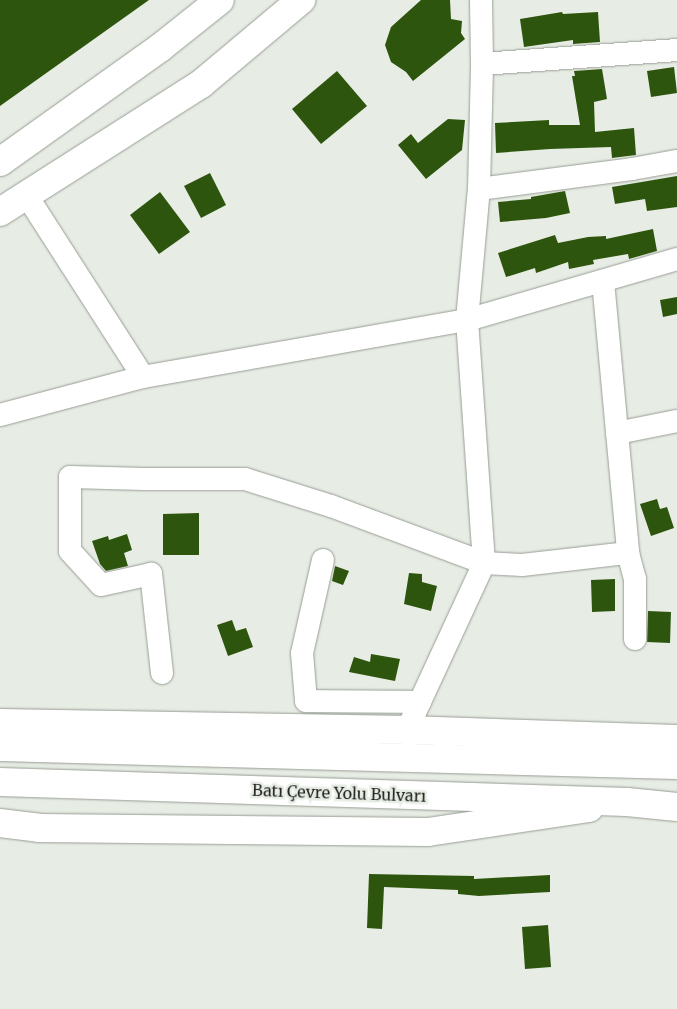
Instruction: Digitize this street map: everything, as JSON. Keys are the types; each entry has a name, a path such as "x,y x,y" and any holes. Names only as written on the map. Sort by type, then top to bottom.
{"main road":[{"path":"0,162 161,47 220,0"},
{"path":"0,212 201,84 302,0"},
{"path":"0,723 407,730 677,739"},
{"path":"0,747 677,765"},
{"name":"Batı Çevre Yolu Bulvarı","path":"0,782 627,802 677,808"},
{"path":"0,823 39,828 428,832 627,802"}],"street":[{"path":"407,730 484,563 468,320 479,189 482,64 481,0"},
{"path":"482,64 677,50"},
{"path":"0,149 46,129"},
{"path":"479,189 632,169 677,161"},
{"path":"27,196 143,377"},
{"path":"0,415 143,377 468,320 677,260"},
{"path":"603,281 628,552 634,579 635,639"},
{"path":"616,433 677,421"},
{"path":"162,673 151,574 100,585 70,551 70,477 245,479 331,506 484,563 522,565 628,552"},
{"path":"323,560 302,653 306,701 420,702"}],"building":[{"path":"0,0 149,0 0,106"},
{"path":"421,0 450,0 451,19 462,21 461,33 465,39 413,81 406,72 391,62 385,45 391,27"},
{"path":"562,12 563,14 598,12 600,42 573,44 573,40 524,47 520,19"},
{"path":"674,67 677,93 651,97 647,71"},
{"path":"602,69 607,99 594,102 595,132 634,128 636,155 612,158 611,147 496,153 495,123 549,120 549,125 580,125 572,76 575,76 574,71"},
{"path":"337,71 367,106 321,144 292,109"},
{"path":"448,119 465,120 462,150 426,179 398,145 411,134 418,143"},
{"path":"210,173 226,205 201,218 184,186"},
{"path":"677,176 677,207 647,211 645,199 615,204 612,187"},
{"path":"565,191 570,213 546,218 500,222 498,202 531,199 531,197"},
{"path":"160,192 190,232 159,254 130,215"},
{"path":"653,229 657,251 629,259 628,254 593,260 594,264 569,269 568,262 536,273 535,268 506,277 498,253 555,235 558,243 588,237 606,236 606,239"},
{"path":"677,297 677,314 663,317 660,300"},
{"path":"657,499 660,509 667,507 674,528 651,536 640,504"},
{"path":"199,513 199,555 163,555 163,514"},
{"path":"127,534 132,550 124,553 128,566 106,571 100,564 92,541 108,536 109,540"},
{"path":"335,566 349,571 343,585 332,581"},
{"path":"409,573 422,574 422,582 437,586 431,611 404,604"},
{"path":"615,579 615,611 592,612 591,580"},
{"path":"648,611 671,612 670,643 647,642"},
{"path":"232,620 236,631 246,628 253,647 228,656 217,625"},
{"path":"371,654 400,659 395,681 349,672 354,657 370,662"},
{"path":"369,874 474,876 474,879 550,875 550,892 479,896 458,894 458,890 384,887 382,929 367,928"},
{"path":"548,925 551,967 525,969 522,927"}]}
